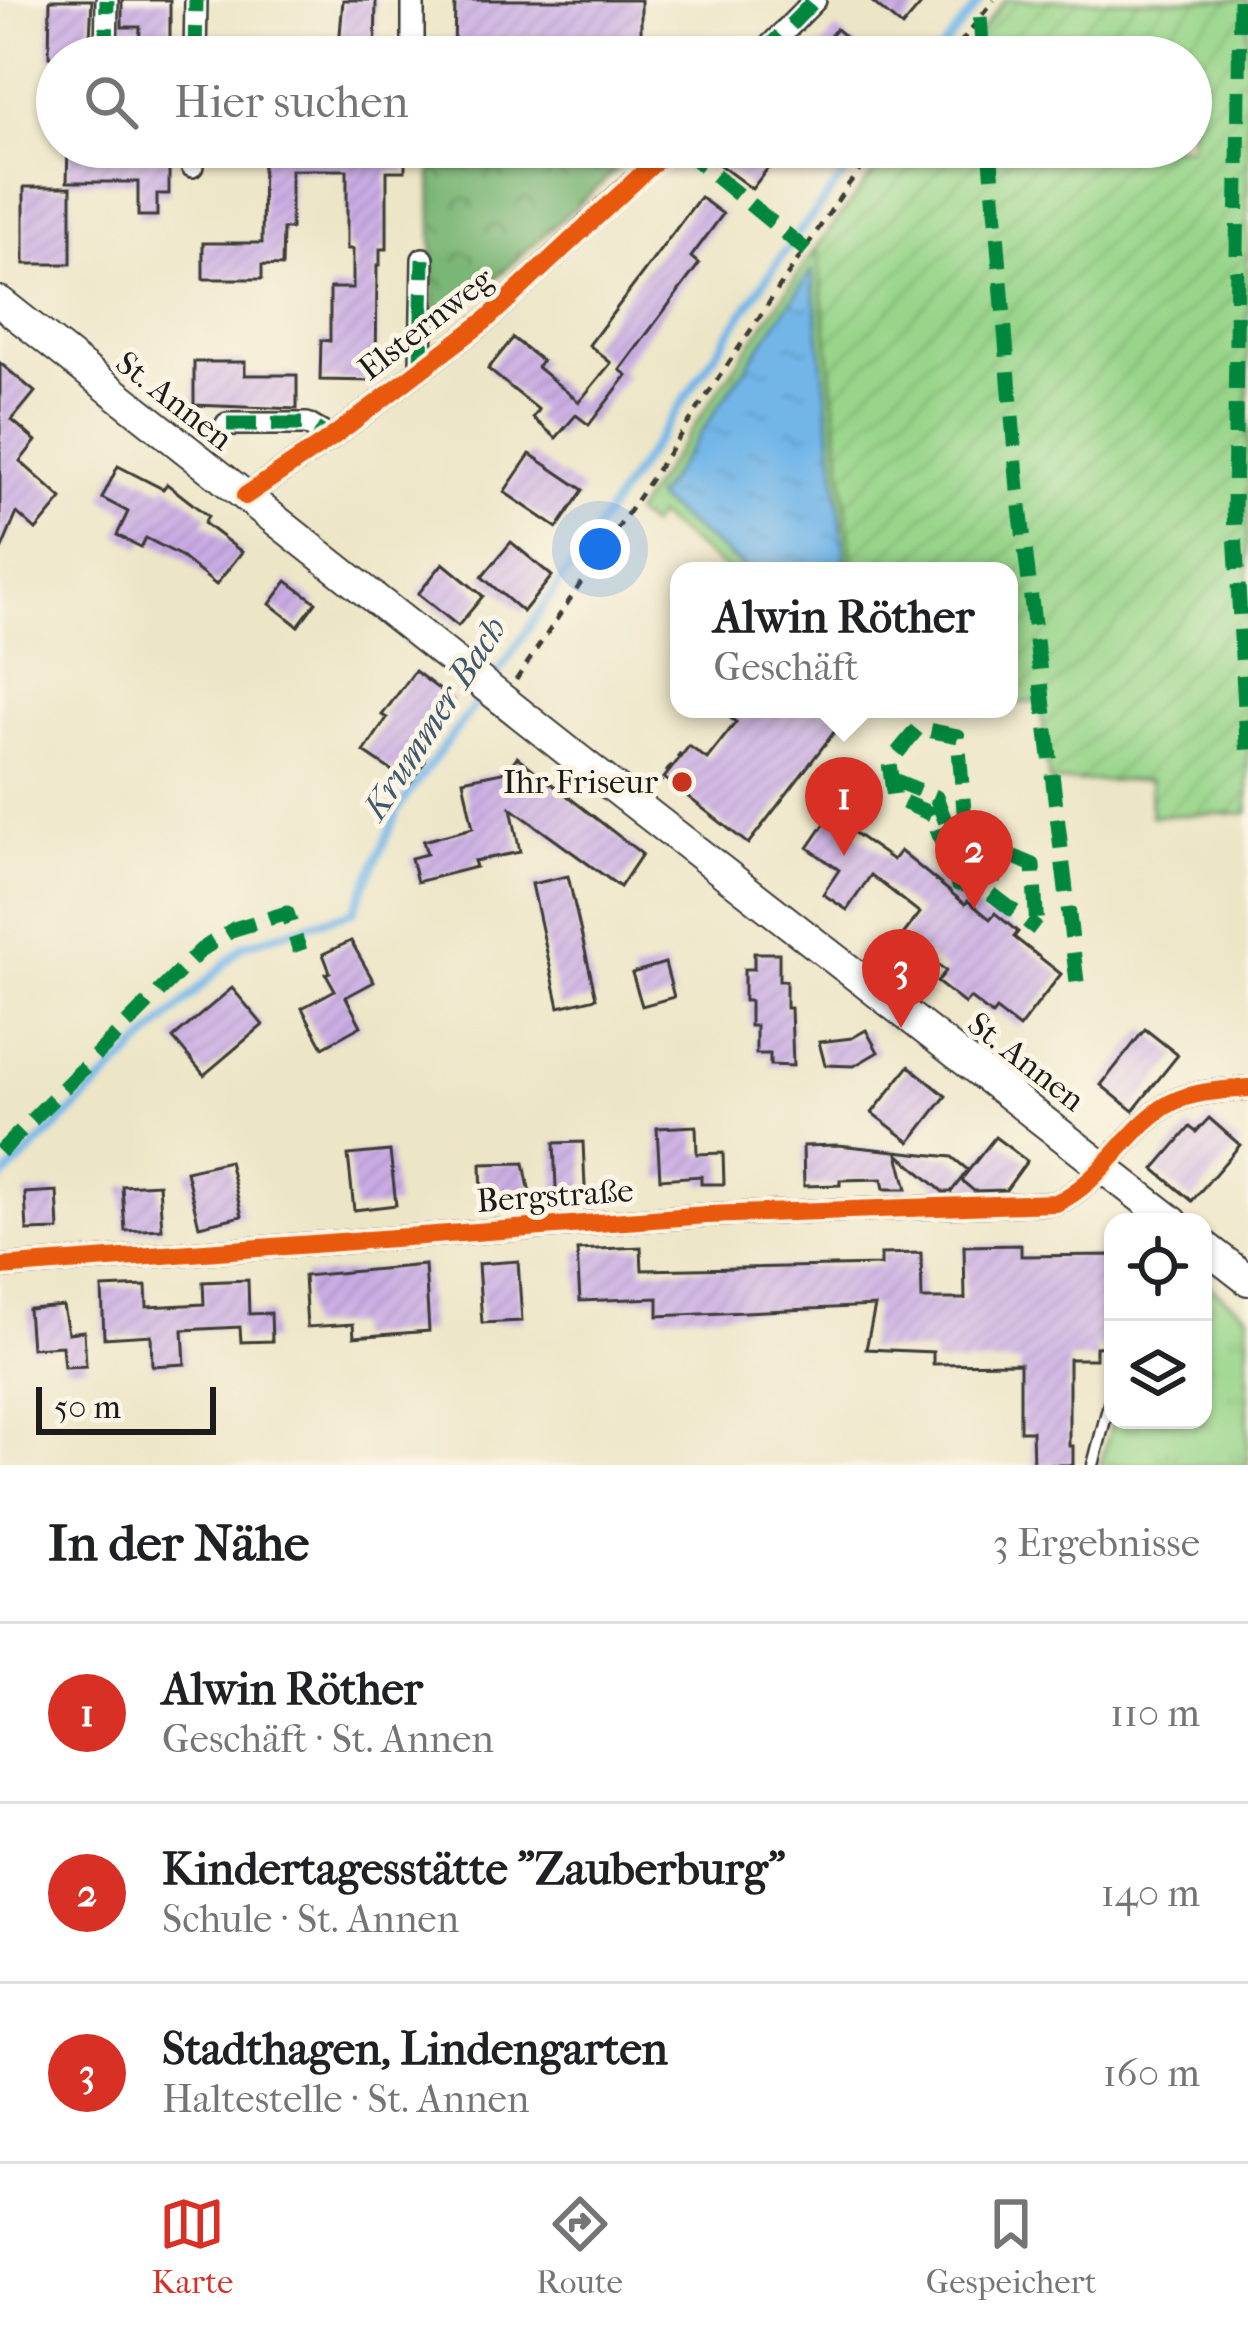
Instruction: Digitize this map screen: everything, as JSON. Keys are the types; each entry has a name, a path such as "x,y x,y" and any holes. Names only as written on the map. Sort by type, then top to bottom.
{"main road":[{"name":"St. Annen","path":"0,302 1157,1213"},
{"path":"1212,1252 1248,1280"}],"street":[{"path":"106,36 107,0"},
{"path":"195,36 196,0"},
{"path":"412,36 413,0"},
{"path":"780,36 815,0"},
{"name":"Elsternweg","path":"245,496 331,438 486,320 632,183"},
{"path":"421,367 423,259"},
{"path":"227,424 307,424 331,438"},
{"name":"Bergstraße","path":"0,1267 707,1215 1056,1203 1079,1192 1163,1107 1199,1093 1248,1088"}],"lane":[{"path":"1093,1465 1104,1423"}],"path":[{"path":"966,36 994,0"},
{"path":"493,692 861,168"},
{"path":"640,808 681,753"}],"green space":[{"path":"1005,0 1248,0 1248,813 1151,816 1150,780 1049,782 1040,701 1018,703 1018,562 852,562 817,247 877,168 1212,168 1212,36 977,36"},
{"path":"431,168 617,170 434,333"},
{"path":"817,247 852,562 716,562 657,516 649,526 634,514"},
{"path":"1212,1288 1248,1315 1248,1465 1100,1465 1110,1429 1212,1429"}],"water":[{"path":"812,270 846,562 737,562 655,499"}],"building":[{"path":"50,0 92,0 90,36 49,36"},
{"path":"122,0 170,0 170,36 140,36 140,27 122,27"},
{"path":"343,0 376,0 375,36 340,36"},
{"path":"455,0 641,0 641,36 454,36"},
{"path":"870,0 925,0 902,27"},
{"path":"67,168 169,168 169,194 157,194 157,216 138,216 138,182 67,182"},
{"path":"263,168 405,168 387,171 387,249 380,249 377,265 376,381 320,380 321,340 330,341 330,288 353,288 353,249 347,249 347,170 291,170 291,229 283,229 282,266 262,265 262,279 203,279 203,243 262,243"},
{"path":"724,168 768,168 752,189"},
{"path":"24,187 71,187 71,264 24,264"},
{"path":"700,197 723,214 691,257 699,264 620,370 627,375 589,425 576,415 556,438 533,418 539,410 488,369 513,338 542,361 537,367 579,402 611,363 589,345"},
{"path":"194,362 245,362 245,375 297,375 297,409 194,405"},
{"path":"0,363 35,392 12,420 36,441 20,461 62,499 36,530 17,513 0,553"},
{"path":"530,454 583,490 557,528 504,492"},
{"path":"118,466 163,489 167,484 208,516 204,523 242,552 216,585 179,555 146,538 141,547 117,535 128,512 102,498"},
{"path":"511,542 552,576 523,612 482,577"},
{"path":"443,563 483,596 458,626 418,594"},
{"path":"287,581 316,602 298,626 270,604"},
{"path":"415,671 453,700 414,753 425,761 410,783 364,752 387,718 382,715"},
{"path":"730,718 845,718 748,844 664,778 689,746 707,759 736,722"},
{"path":"517,757 642,854 620,887 511,808 520,852 474,861 476,867 417,882 411,858 427,854 423,841 473,828 463,780 507,771"},
{"path":"830,816 893,860 900,851 990,919 995,913 1018,932 1014,937 1061,974 1019,1028 970,998 965,1004 937,982 946,971 902,936 920,913 871,875 847,910 823,894 839,870 808,848"},
{"path":"568,876 596,998 559,1007 532,884"},
{"path":"351,941 374,982 346,997 361,1026 323,1047 302,1008 335,990 323,954"},
{"path":"754,953 779,953 779,981 786,981 786,1008 791,1008 793,1066 770,1065 770,1054 756,1054 756,1026 750,1026 750,1001 744,1001 744,969 754,969"},
{"path":"665,963 674,997 642,1006 632,973"},
{"path":"232,988 263,1025 204,1075 173,1038"},
{"path":"1145,1029 1178,1055 1133,1111 1101,1085"},
{"path":"866,1030 878,1052 854,1066 825,1065 819,1042 852,1038"},
{"path":"909,1066 946,1096 910,1142 872,1113"},
{"path":"1209,1118 1240,1145 1192,1201 1154,1169 1190,1127 1196,1132"},
{"path":"696,1126 697,1154 723,1153 724,1184 701,1184 701,1176 660,1179 657,1128"},
{"path":"995,1137 1027,1161 1006,1190 974,1191 961,1180"},
{"path":"583,1142 586,1208 557,1209 554,1143"},
{"path":"803,1146 952,1157 968,1170 951,1192 943,1192 898,1154 907,1189 884,1189 882,1179 804,1186"},
{"path":"390,1151 396,1205 354,1210 348,1155"},
{"path":"229,1161 242,1216 199,1226 186,1171"},
{"path":"524,1163 532,1204 482,1204 481,1164"},
{"path":"159,1184 162,1229 125,1231 122,1186"},
{"path":"57,1191 59,1230 27,1231 25,1193"},
{"path":"1021,1245 1021,1256 1104,1255 1104,1347 1096,1347 1096,1359 1069,1359 1073,1465 1033,1465 1032,1431 1020,1431 1020,1363 933,1364 933,1352 866,1349 875,1306 658,1316 658,1298 580,1301 577,1250 641,1247 642,1270 881,1265 881,1254 921,1253 922,1299 965,1299 964,1246"},
{"path":"518,1261 522,1321 482,1323 478,1264"},
{"path":"425,1265 429,1331 354,1337 353,1324 307,1327 304,1276"},
{"path":"248,1280 249,1314 271,1313 272,1341 241,1342 240,1327 183,1330 185,1364 152,1366 151,1335 104,1338 102,1288 146,1286 147,1307 204,1304 203,1282"},
{"path":"63,1306 68,1333 84,1331 86,1366 64,1367 62,1346 31,1348 28,1309"}],"waterway":[{"name":"Krummer Bach","path":"953,36 981,0"},
{"name":"Krummer Bach","path":"798,234 850,168"},
{"name":"Krummer Bach","path":"492,682 788,247"},
{"name":"Krummer Bach","path":"0,1181 244,945 354,911 401,804 483,694"}],"marked path":[{"path":"106,36 107,0"},
{"path":"195,36 196,0"},
{"path":"780,36 815,0"},
{"path":"1240,0 1234,514 1248,760"},
{"path":"980,17 981,36"},
{"path":"706,168 807,251"},
{"path":"992,168 1018,490 1077,982"},
{"path":"421,367 423,259"},
{"path":"227,424 307,424 331,438"},
{"path":"891,779 936,797 966,885 958,884 931,814 894,798 889,763 918,728 958,736 966,836 1033,865 1037,929"},
{"path":"1003,852 989,892 1037,929"},
{"path":"0,1152 201,950 234,929 287,913 300,951"}],"cycle path":[{"path":"245,496 331,438 486,320 649,168"},
{"path":"0,1267 707,1215 1056,1203 1087,1183 1164,1107 1194,1095 1248,1088"}],"place":[{"name":"Ihr Friseur","path":"682,782"},
{"name":"Alwin Röther","path":"844,856"},
{"name":"Kindertagesstätte \"Zauberburg\"","path":"974,909"},
{"name":"Stadthagen, Lindengarten","path":"901,1028"}]}
